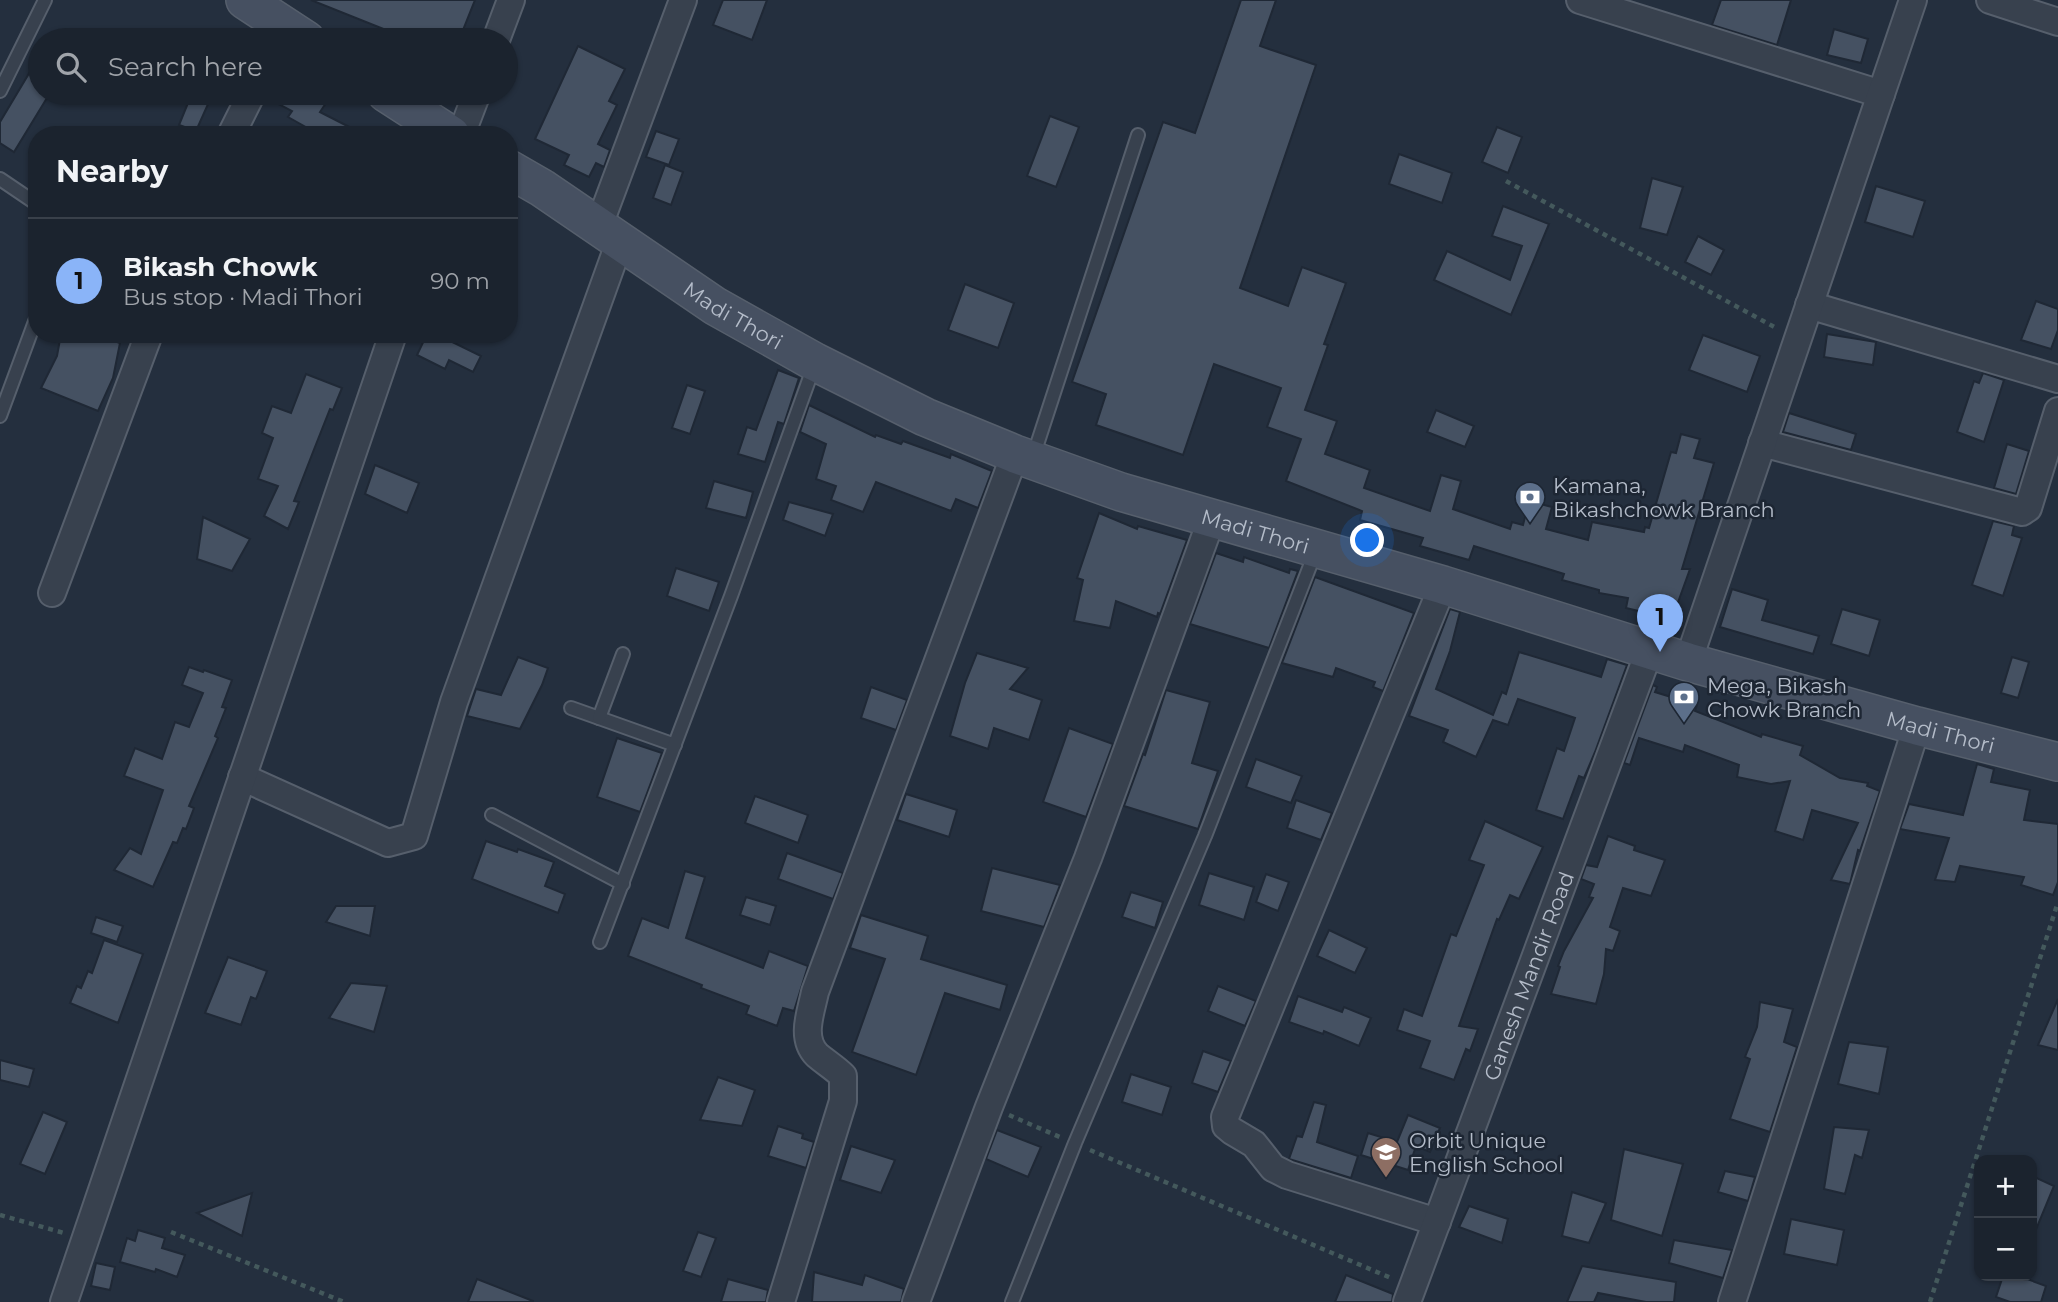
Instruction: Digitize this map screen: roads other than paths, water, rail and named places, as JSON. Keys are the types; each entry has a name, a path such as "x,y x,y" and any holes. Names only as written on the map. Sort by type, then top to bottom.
{"main road":[{"path":"244,0 280,28"},
{"path":"405,105 437,126"},
{"name":"Madi Thori","path":"518,174 716,306 815,362 925,417 1023,457 1121,492 1443,585 1688,662 2058,762"}],"street":[{"path":"500,28 511,0"},
{"path":"242,777 388,843 414,836 454,702 609,235 683,0"},
{"path":"1580,0 1881,94"},
{"path":"1688,662 1913,0"},
{"path":"1990,0 2058,22"},
{"path":"235,126 245,105"},
{"path":"464,126 472,105"},
{"path":"1809,305 2058,379"},
{"path":"52,593 146,343"},
{"path":"64,1302 390,343"},
{"path":"1762,443 2022,512 2028,508 2058,411"},
{"path":"781,1302 843,1101 843,1076 818,1056 809,1044 808,1027 815,992 1023,457"},
{"path":"916,1302 989,1107 1088,858 1212,518"},
{"path":"1437,1222 1287,1175 1273,1168 1254,1144 1227,1126 1225,1117 1443,585"},
{"name":"Ganesh Mandir Road","path":"1410,1295 1650,649"},
{"path":"1732,1302 1917,726"}],"lane":[{"path":"31,28 45,0"},
{"path":"0,91 28,34"},
{"path":"1023,457 1138,135"},
{"path":"0,180 28,198"},
{"path":"0,416 28,340"},
{"path":"600,942 815,362"},
{"path":"1012,1302 1075,1143 1205,836 1316,549"},
{"path":"599,718 623,654"},
{"path":"570,708 675,745"},
{"path":"492,815 623,884"}],"place":[{"name":"Kamana, Bikashchowk Branch","path":"1530,524"},
{"name":"Bikash Chowk","path":"1660,652"},
{"name":"Mega, Bikash Chowk Branch","path":"1684,724"},
{"name":"Orbit Unique English School","path":"1386,1179"}]}
